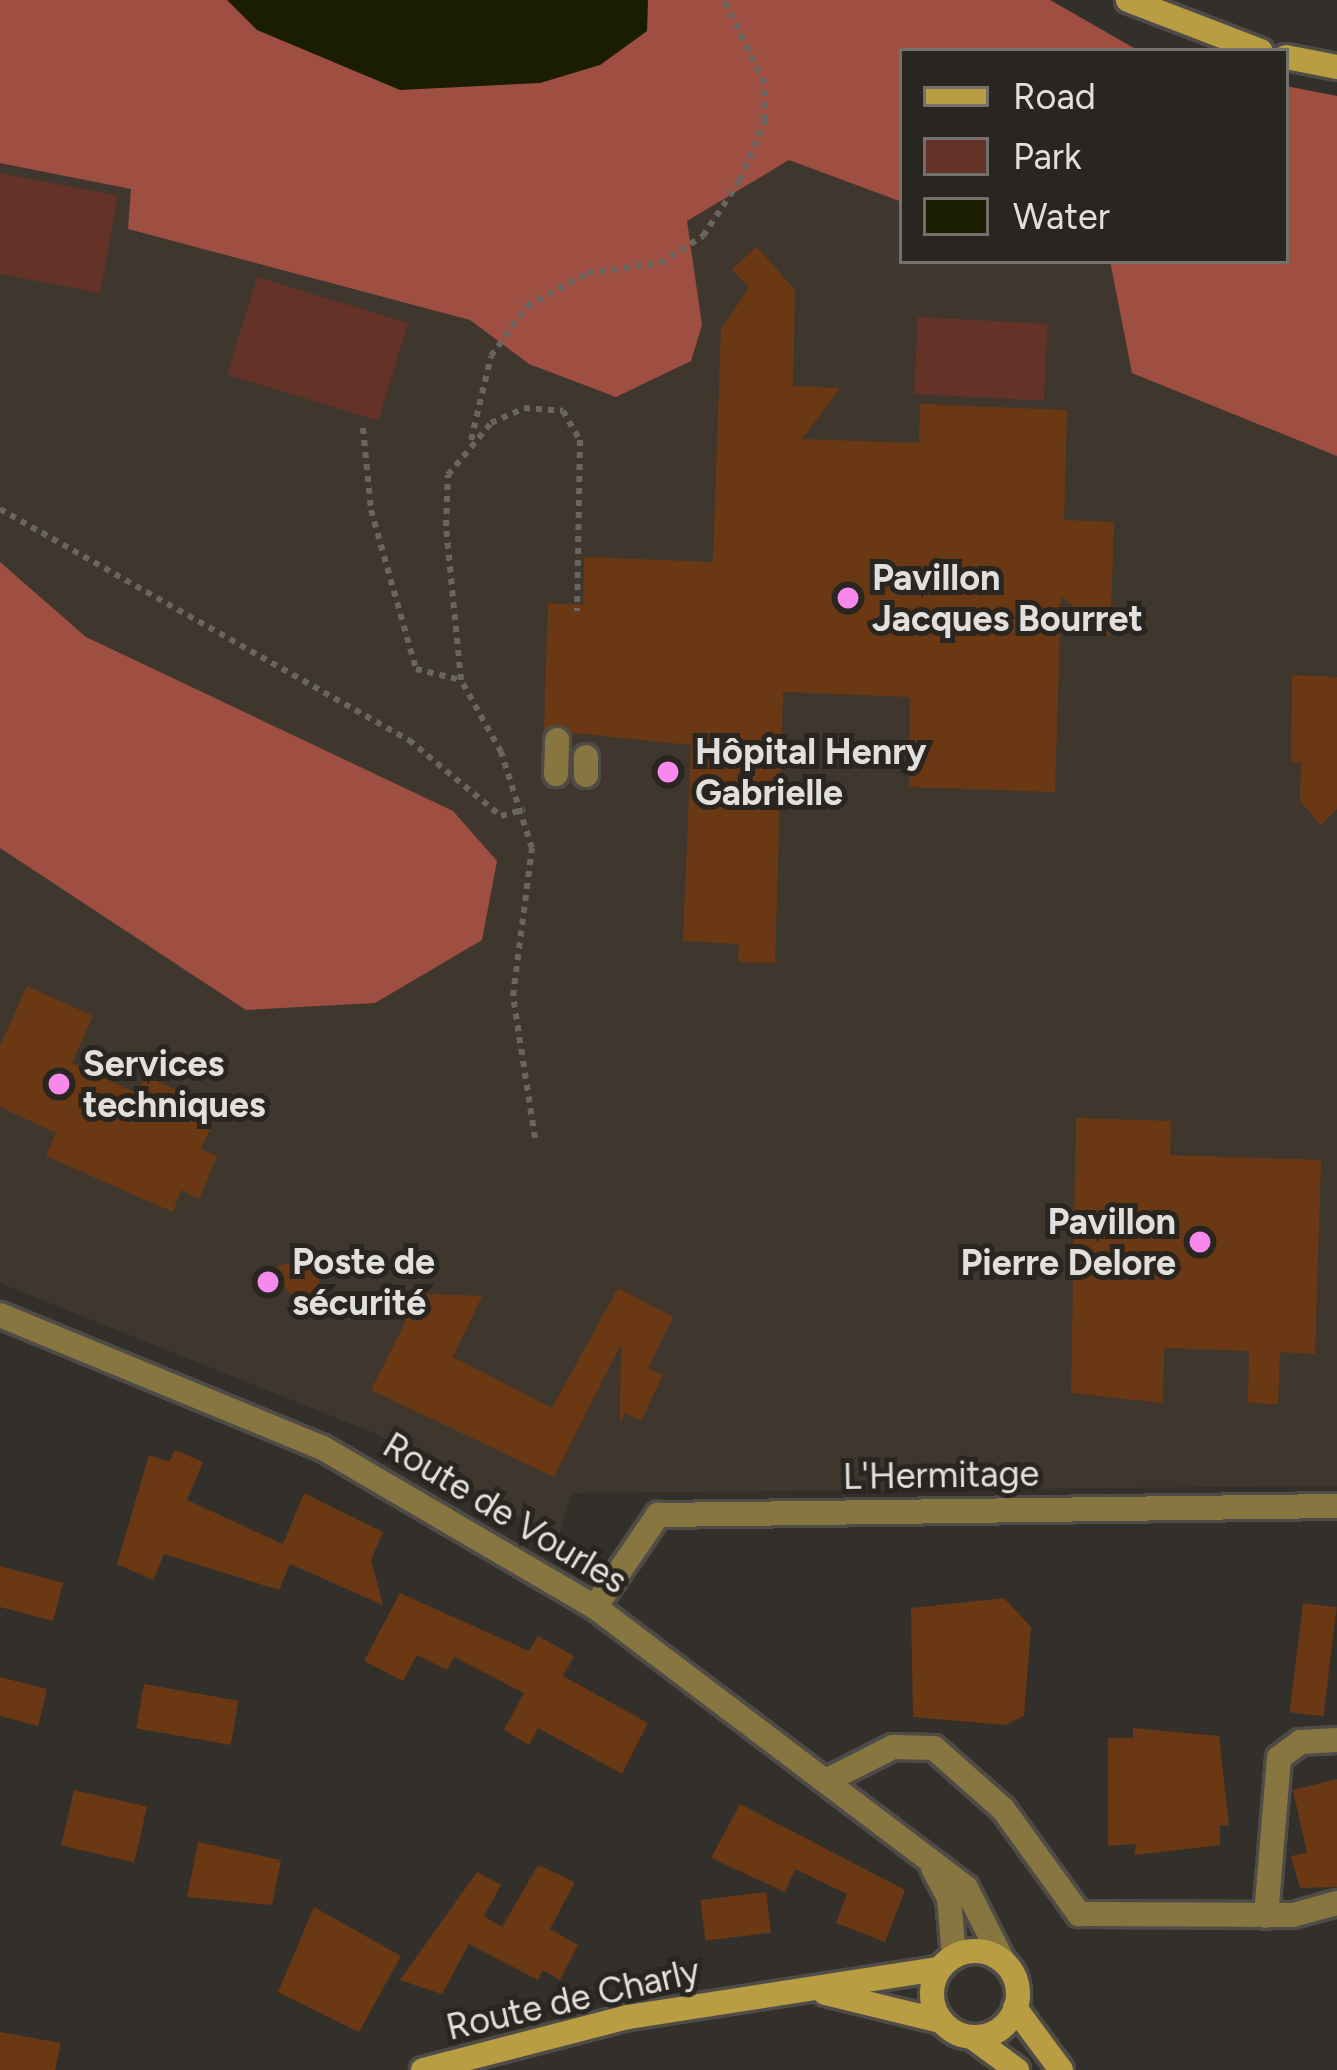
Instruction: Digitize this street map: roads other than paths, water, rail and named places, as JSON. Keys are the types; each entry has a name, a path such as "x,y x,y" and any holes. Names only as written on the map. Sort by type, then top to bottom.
{"main road":[{"path":"1128,0 1254,48"},
{"path":"1289,58 1337,67"},
{"path":"1017,2070 972,2037 940,2021 946,1963 1003,1961 1016,2008 1061,2070"},
{"name":"Route de Charly","path":"423,2070 628,2017 811,1992 946,1963"},
{"name":"Route de Charly","path":"811,1992 940,2021"},
{"path":"972,2037 1003,2027 1016,2008"}],"street":[{"path":"556,774 557,740"},
{"name":"Route de Vourles","path":"0,1315 321,1447 595,1606 966,1888 1003,1961"},
{"name":"L'Hermitage","path":"595,1606 658,1515 1337,1506"},
{"path":"1266,1916 1279,1757 1300,1742 1337,1740"},
{"path":"826,1781 893,1747 934,1748 1003,1809 1078,1914 1266,1916 1337,1903"},
{"name":"Route de Vourles","path":"925,1856 949,1898 946,1963"}],"water":[{"path":"227,0 648,0 647,31 600,65 540,83 400,90 257,30"}],"place":[{"name":"Pavillon Jacques Bourret","path":"848,598"},
{"name":"Hôpital Henry Gabrielle","path":"668,772"},
{"name":"Services techniques","path":"59,1084"},
{"name":"Pavillon Pierre Delore","path":"1200,1242"},
{"name":"Poste de sécurité","path":"268,1282"}]}
